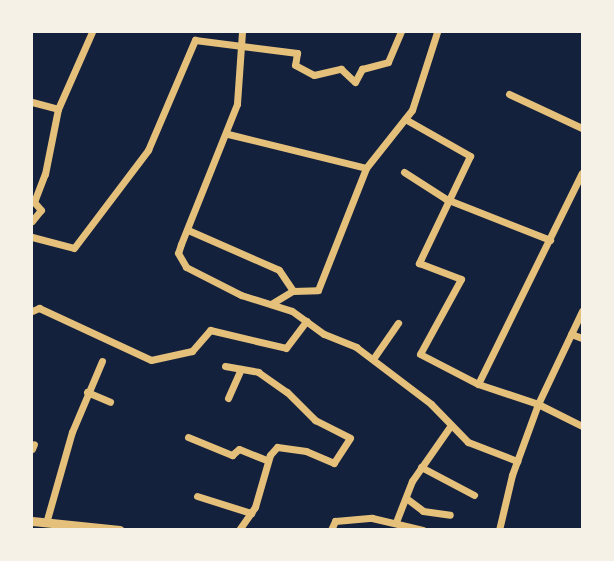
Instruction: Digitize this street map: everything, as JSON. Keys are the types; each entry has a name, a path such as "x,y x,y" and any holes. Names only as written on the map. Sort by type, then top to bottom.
{"street":[{"path":"32,220 41,210 34,202 45,174 58,109 92,32"},
{"path":"242,32 237,104 228,134 178,253 187,267 306,321 373,359 468,442 517,461"},
{"path":"32,237 74,248 148,150 195,40 298,53 295,65 314,75 341,69 355,82 362,69 388,62 401,32"},
{"path":"271,304 293,291 318,290 366,168 412,110 438,32"},
{"path":"509,94 583,128"},
{"path":"32,102 58,109"},
{"path":"405,119 470,156 446,199 419,263 461,279 420,354 478,384 538,404 583,426"},
{"path":"228,134 366,168"},
{"path":"404,172 446,199 550,240"},
{"path":"478,384 583,173"},
{"path":"188,230 279,270 293,291"},
{"path":"32,311 38,308 49,312 151,360 192,351 210,330 286,348 306,321"},
{"path":"499,530 517,461 538,404 583,312"},
{"path":"373,359 398,323"},
{"path":"572,334 583,338"},
{"path":"46,523 87,392 102,361"},
{"path":"225,366 258,372 287,392 315,420 349,438 334,463 306,451 277,447 268,461 251,513 239,530"},
{"path":"228,398 241,369"},
{"path":"87,392 110,402"},
{"path":"396,522 421,467 451,425"},
{"path":"188,437 232,455 239,449 268,461"},
{"path":"421,467 474,495"},
{"path":"197,496 251,513"},
{"path":"406,498 423,511 450,515"},
{"path":"331,530 335,520 372,517 423,530"},
{"path":"32,521 120,530"}]}
